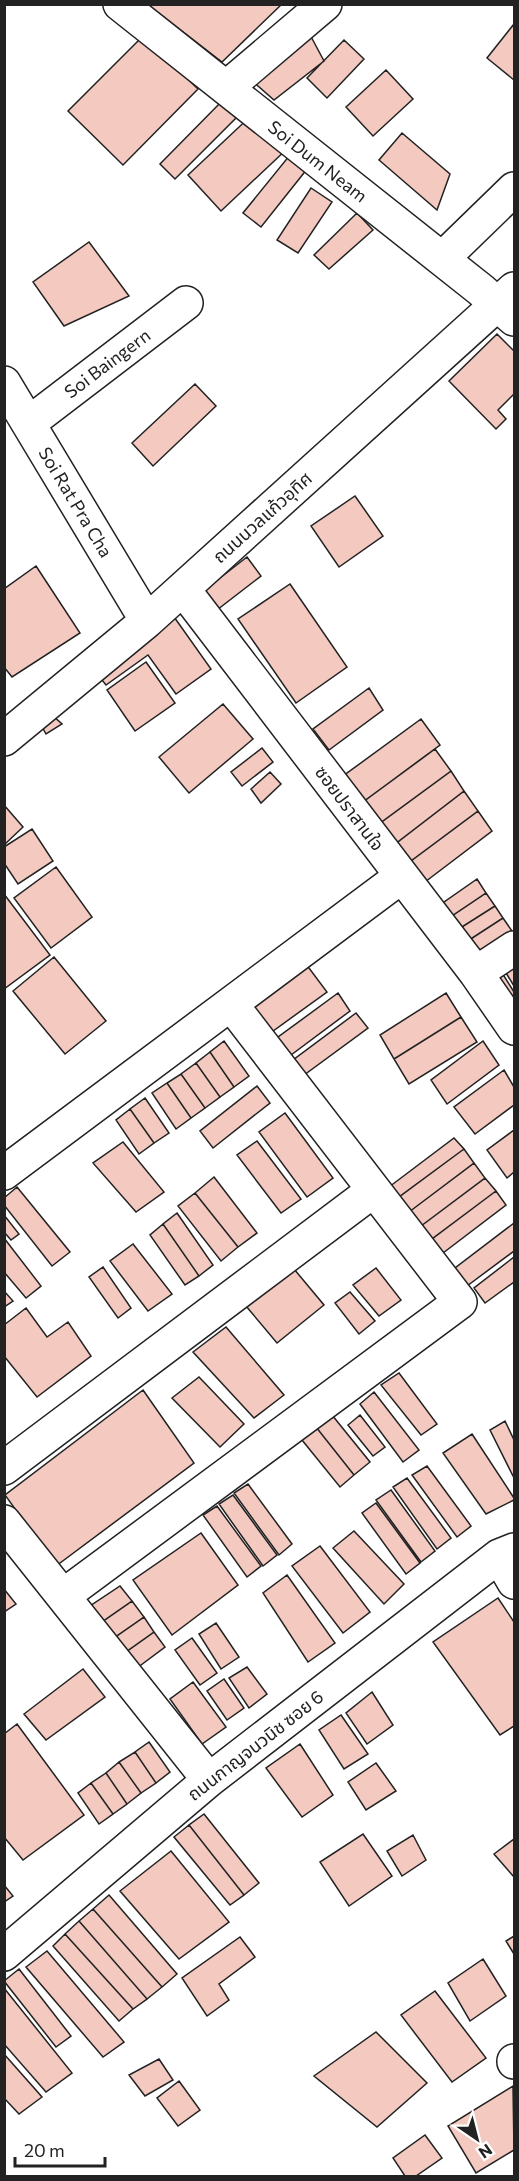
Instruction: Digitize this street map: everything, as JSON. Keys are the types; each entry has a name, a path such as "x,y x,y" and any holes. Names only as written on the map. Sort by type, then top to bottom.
{"street":[{"name":"Soi Dum Neam","path":"120,4 442,259 509,304"},
{"path":"226,88 325,4"},
{"path":"442,259 514,189"},
{"name":"Soi Baingern","path":"29,423 186,303"},
{"name":"ถนนนวลแก้วอุทิศ","path":"4,739 147,621 509,304"},
{"name":"Soi Rat Pra Cha","path":"4,383 147,621"},
{"name":"ซอยปราสานใจ","path":"183,589 476,973 514,1028"},
{"path":"4,1173 402,876"},
{"path":"476,973 514,948"},
{"path":"63,1596 460,1302 231,1004"},
{"path":"4,1468 374,1190"},
{"path":"4,1522 209,1780"},
{"name":"ถนนกาญจนวนิช ซอย 6","path":"4,1954 209,1780 509,1562"}],"building":[{"path":"147,4 282,4 222,62"},
{"path":"514,24 514,80 487,58"},
{"path":"308,31 324,61 274,100 250,79"},
{"path":"143,36 198,89 123,165 68,111"},
{"path":"344,40 364,59 327,98 307,78"},
{"path":"386,70 413,99 373,136 346,107"},
{"path":"225,98 241,113 175,179 160,164"},
{"path":"255,112 288,148 221,211 188,175"},
{"path":"402,133 450,174 437,210 379,160"},
{"path":"294,150 311,164 261,227 243,213"},
{"path":"311,188 332,202 298,253 277,240"},
{"path":"357,213 373,230 329,269 314,255"},
{"path":"89,242 129,296 64,326 33,282"},
{"path":"497,334 514,351 514,394 498,410 506,419 496,429 449,381"},
{"path":"195,384 216,406 153,466 132,443"},
{"path":"355,496 383,536 339,567 311,526"},
{"path":"247,557 261,576 213,613 198,595"},
{"path":"36,566 80,633 12,677 4,667 4,589"},
{"path":"290,584 347,667 296,703 238,619"},
{"path":"172,614 211,669 176,694 148,655 106,685 94,670"},
{"path":"146,662 175,703 135,731 107,690"},
{"path":"369,688 383,710 329,750 313,729"},
{"path":"223,704 253,739 189,793 159,757"},
{"path":"52,715 62,724 46,734 40,723"},
{"path":"421,719 440,745 363,802 343,776"},
{"path":"262,748 273,762 242,786 231,772"},
{"path":"435,749 451,771 379,824 363,802"},
{"path":"451,771 464,791 394,845 379,824"},
{"path":"270,772 281,784 261,803 251,789"},
{"path":"464,791 478,811 407,864 394,845"},
{"path":"4,805 23,827 4,845"},
{"path":"478,811 492,831 421,885 407,864"},
{"path":"32,829 53,861 18,884 4,863 4,847"},
{"path":"56,867 92,917 51,948 14,898"},
{"path":"477,879 486,893 446,920 437,907"},
{"path":"486,893 495,906 454,932 446,920"},
{"path":"4,894 50,955 4,989"},
{"path":"495,906 503,918 463,944 454,932"},
{"path":"503,918 512,931 472,956 463,944"},
{"path":"54,957 106,1021 65,1054 13,991"},
{"path":"303,960 327,992 269,1034 245,1001"},
{"path":"514,961 514,986 503,968"},
{"path":"499,968 514,992 514,1022 485,978"},
{"path":"338,993 350,1011 287,1058 274,1040"},
{"path":"446,993 461,1017 394,1059 380,1035"},
{"path":"356,1013 368,1028 300,1078 289,1063"},
{"path":"461,1017 477,1042 409,1084 394,1059"},
{"path":"224,1041 249,1076 234,1087 210,1052"},
{"path":"483,1041 499,1065 447,1104 431,1080"},
{"path":"210,1052 234,1087 220,1097 196,1063"},
{"path":"196,1063 220,1097 205,1108 181,1074"},
{"path":"504,1070 514,1087 514,1105 475,1134 454,1107"},
{"path":"181,1074 205,1108 191,1118 167,1083"},
{"path":"167,1083 191,1118 176,1129 152,1093"},
{"path":"257,1086 270,1103 213,1148 200,1131"},
{"path":"145,1098 169,1133 154,1143 130,1109"},
{"path":"130,1109 154,1143 139,1154 116,1120"},
{"path":"285,1113 333,1178 307,1197 259,1132"},
{"path":"514,1130 514,1172 507,1178 487,1150"},
{"path":"454,1138 464,1149 399,1197 389,1187"},
{"path":"257,1141 301,1199 281,1213 237,1155"},
{"path":"123,1142 164,1192 136,1212 93,1163"},
{"path":"464,1149 474,1163 409,1212 399,1197"},
{"path":"474,1163 485,1178 421,1226 409,1212"},
{"path":"214,1177 257,1233 238,1247 195,1193"},
{"path":"485,1178 496,1191 432,1239 421,1226"},
{"path":"17,1187 70,1252 52,1266 4,1205 4,1198"},
{"path":"496,1191 506,1205 443,1253 432,1239"},
{"path":"195,1193 238,1247 221,1261 178,1206"},
{"path":"177,1213 213,1265 199,1276 163,1224"},
{"path":"4,1215 19,1234 11,1240 4,1232"},
{"path":"514,1223 514,1251 467,1286 455,1268"},
{"path":"163,1224 199,1276 185,1285 150,1235"},
{"path":"4,1238 41,1286 26,1298 4,1272"},
{"path":"133,1244 172,1294 148,1311 110,1261"},
{"path":"514,1257 514,1282 485,1303 474,1288"},
{"path":"103,1267 131,1308 118,1318 89,1277"},
{"path":"376,1268 401,1300 379,1316 353,1285"},
{"path":"294,1269 324,1305 277,1343 246,1306"},
{"path":"4,1291 13,1301 4,1307"},
{"path":"350,1292 375,1321 359,1334 335,1303"},
{"path":"26,1308 47,1337 68,1322 91,1356 37,1397 4,1356 4,1325"},
{"path":"226,1327 284,1395 254,1418 193,1352"},
{"path":"399,1373 437,1424 421,1435 381,1385"},
{"path":"199,1377 244,1424 220,1447 172,1398"},
{"path":"143,1390 194,1463 56,1566 5,1495"},
{"path":"374,1392 419,1450 403,1462 360,1404"},
{"path":"332,1415 370,1462 354,1475 316,1427"},
{"path":"360,1415 385,1447 373,1456 348,1425"},
{"path":"505,1421 514,1440 514,1478 490,1430"},
{"path":"316,1427 354,1475 340,1487 302,1440"},
{"path":"472,1434 514,1498 486,1514 443,1453"},
{"path":"427,1466 471,1526 457,1537 412,1475"},
{"path":"407,1478 451,1538 437,1549 393,1487"},
{"path":"248,1484 292,1544 279,1555 234,1493"},
{"path":"391,1490 435,1551 421,1562 376,1500"},
{"path":"233,1495 277,1555 263,1566 219,1504"},
{"path":"376,1503 420,1563 406,1574 362,1513"},
{"path":"217,1506 261,1566 247,1577 203,1515"},
{"path":"354,1531 404,1584 384,1604 333,1548"},
{"path":"201,1533 238,1585 172,1635 133,1580"},
{"path":"320,1546 370,1612 343,1633 292,1566"},
{"path":"287,1575 335,1643 308,1662 263,1593"},
{"path":"120,1586 132,1601 102,1622 90,1606"},
{"path":"4,1589 16,1604 4,1612"},
{"path":"498,1598 514,1622 514,1726 500,1735 433,1642"},
{"path":"132,1601 144,1617 114,1638 102,1622"},
{"path":"144,1617 154,1632 126,1652 114,1638"},
{"path":"216,1623 239,1657 221,1669 199,1634"},
{"path":"154,1632 165,1647 137,1668 126,1652"},
{"path":"192,1638 217,1673 200,1685 175,1650"},
{"path":"247,1667 267,1694 249,1708 229,1678"},
{"path":"83,1669 105,1697 46,1740 24,1714"},
{"path":"224,1679 244,1708 227,1720 207,1691"},
{"path":"193,1682 226,1727 202,1744 170,1699"},
{"path":"372,1692 393,1725 367,1744 346,1713"},
{"path":"341,1715 368,1754 344,1769 319,1730"},
{"path":"17,1724 84,1815 23,1860 4,1837 4,1734"},
{"path":"149,1742 170,1772 156,1783 135,1752"},
{"path":"300,1744 333,1795 302,1817 266,1768"},
{"path":"135,1752 156,1783 141,1793 119,1762"},
{"path":"119,1762 141,1793 127,1804 106,1773"},
{"path":"376,1763 396,1791 366,1810 348,1782"},
{"path":"106,1773 127,1804 113,1814 91,1783"},
{"path":"91,1783 113,1814 99,1824 78,1793"},
{"path":"204,1814 259,1883 244,1895 189,1825"},
{"path":"189,1825 244,1895 230,1905 174,1837"},
{"path":"363,1834 392,1876 349,1906 320,1862"},
{"path":"413,1835 426,1860 402,1876 387,1851"},
{"path":"514,1839 514,1877 494,1854"},
{"path":"171,1851 229,1922 179,1959 120,1891"},
{"path":"4,1885 13,1896 4,1902"},
{"path":"109,1895 177,1974 162,1987 93,1909"},
{"path":"93,1909 162,1987 147,1999 79,1921"},
{"path":"79,1921 147,1999 133,2009 65,1934"},
{"path":"65,1934 133,2009 119,2021 53,1946"},
{"path":"514,1936 514,1954 506,1941"},
{"path":"240,1937 255,1957 219,1984 229,2000 207,2016 182,1978"},
{"path":"47,1951 124,2042 103,2057 26,1967"},
{"path":"483,1959 506,1996 470,2021 448,1983"},
{"path":"19,1969 71,2036 56,2047 4,1981"},
{"path":"4,1988 72,2073 46,2092 4,2044"},
{"path":"435,1991 486,2058 452,2082 401,2015"},
{"path":"376,2032 427,2083 377,2127 314,2076"},
{"path":"4,2054 42,2097 19,2114 4,2098"},
{"path":"159,2059 173,2080 145,2096 129,2075"},
{"path":"179,2081 200,2110 178,2126 157,2098"},
{"path":"513,2086 514,2150 476,2173 448,2126"},
{"path":"425,2135 442,2158 416,2176 405,2176 393,2158"}]}
